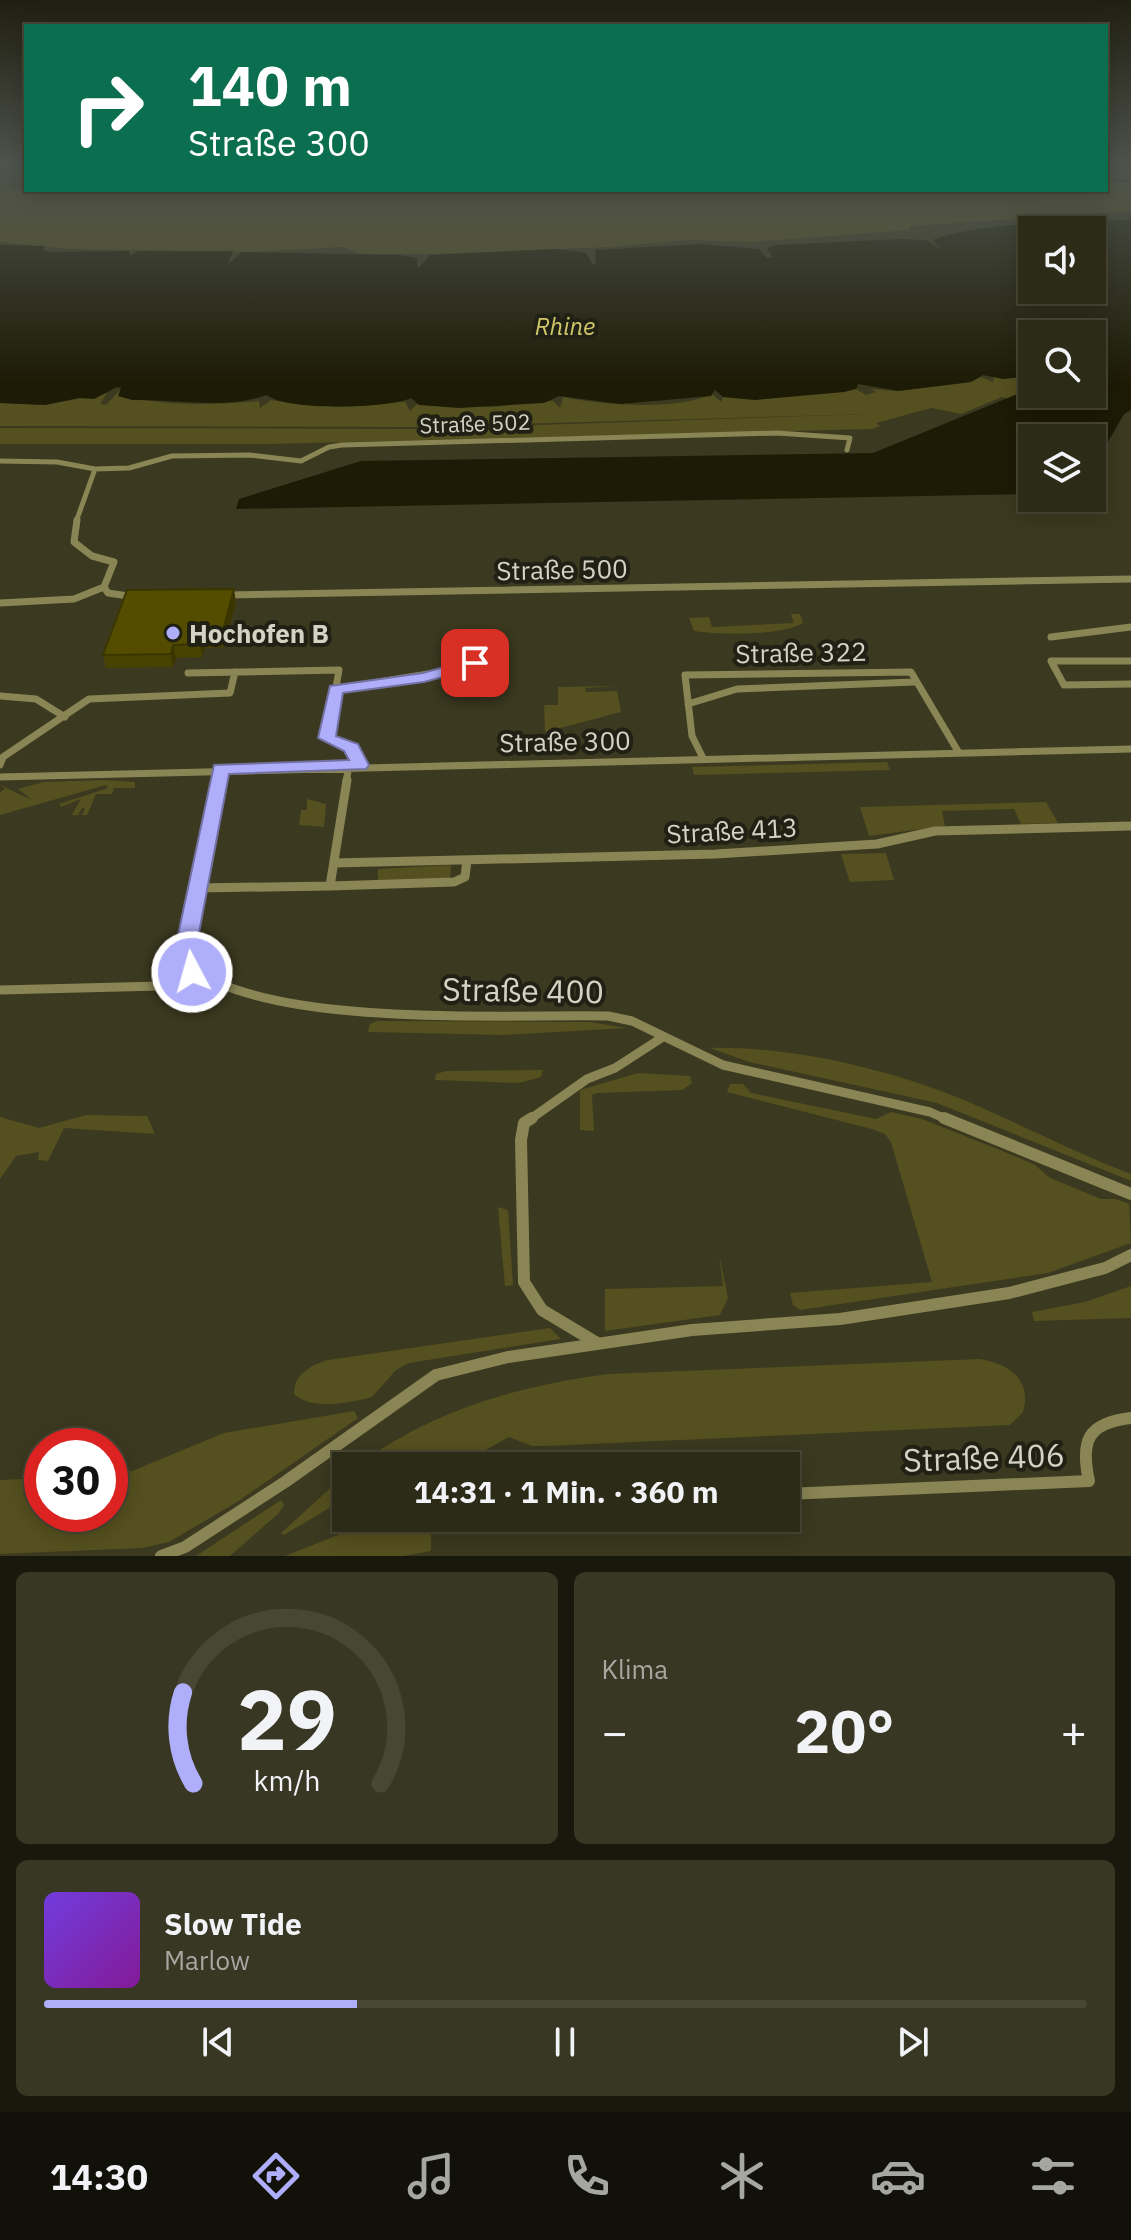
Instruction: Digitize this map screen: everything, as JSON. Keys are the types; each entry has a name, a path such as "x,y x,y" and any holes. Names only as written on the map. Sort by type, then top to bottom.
{"street":[{"name":"Straße 502","path":"95,469 129,468 172,456 249,455 301,461 329,447 342,445 552,438 834,434 850,438 847,450"},
{"path":"0,461 57,462 95,469 95,480 74,525 74,542 92,556 114,562 104,587 74,599 0,603"},
{"name":"Straße 500","path":"215,596 1131,579"},
{"path":"104,587 118,595 152,597"},
{"path":"1051,637 1131,627"},
{"path":"336,689 412,680 469,666 477,658 480,645"},
{"path":"1131,661 1051,661 1064,685 1131,684"},
{"path":"188,673 339,670 327,738 352,748 360,765"},
{"path":"0,765 3,757 89,699 230,693 235,672"},
{"name":"Straße 322","path":"703,758 692,736 685,675 911,672 914,682"},
{"path":"688,704 749,688 914,682 959,753"},
{"path":"0,696 36,699 65,717"},
{"name":"Straße 300","path":"0,777 360,765 1131,749"},
{"path":"330,886 349,766"},
{"path":"198,975 186,964 185,954 221,769"},
{"name":"Straße 413","path":"334,863 716,854 877,844 935,831 1131,826"},
{"path":"197,888 454,882 465,877 467,860"},
{"path":"0,990 161,986 198,975"},
{"name":"Straße 400","path":"198,975 301,1006 333,1011 608,1016 632,1021 723,1065 930,1112 1131,1194"},
{"path":"598,1344 542,1310 524,1282 521,1140 524,1123 587,1079 615,1068 663,1037"},
{"path":"161,1556 185,1547 272,1490 436,1375 508,1357 692,1330 840,1319 1009,1293 1105,1268 1131,1255"},
{"name":"Straße 406","path":"800,1493 1089,1481 1084,1462 1085,1441 1097,1426 1131,1418"}],"shaded area":[{"path":"0,239 796,239 751,242 685,240 610,247 433,254 361,254 344,247 250,252 68,249 0,242"},
{"path":"1018,376 1018,394 1008,399 1002,397 961,414 931,408 876,423 880,426 872,429 269,444 0,444 0,428 415,429 870,414 415,427 0,426 0,403 45,405 107,393 100,404 106,405 120,390 131,396 165,403 259,401 260,408 271,400 304,405 405,402 410,411 418,403 491,407 553,401 560,408 563,397 659,405 712,394 721,402 723,397 764,399 856,389 866,395 876,392 871,389 898,391 971,382 981,377 993,382 994,377"},
{"path":"791,614 800,614 803,623 781,630 750,633 694,631 689,618 709,617 712,627 794,623"},
{"path":"618,686 585,688 586,692 617,691 621,712 545,732 544,705 558,705 558,687"},
{"path":"887,762 890,770 694,775 692,767"},
{"path":"43,782 135,782 135,788 114,788 112,794 96,794 87,815 82,815 85,808 82,808 78,815 72,815 81,799 61,807 59,804 108,788 106,785 0,815 0,792 5,789 0,785 32,800 18,789"},
{"path":"307,799 326,804 324,827 299,825 301,810 307,810"},
{"path":"1046,802 1058,823 1021,824 1014,809 942,811 945,826 869,836 860,807"},
{"path":"886,853 894,880 850,882 841,854"},
{"path":"451,865 450,880 378,882 378,869"},
{"path":"377,1021 590,1022 627,1028 505,1035 368,1032 370,1024"},
{"path":"710,1048 804,1055 900,1077 959,1098 1131,1174 1131,1181 937,1103 749,1062"},
{"path":"543,1070 541,1077 519,1083 435,1080 436,1074 446,1071"},
{"path":"638,1073 690,1076 692,1083 682,1090 592,1095 594,1131 580,1130 580,1090"},
{"path":"730,1084 743,1084 751,1093 876,1119 891,1112 922,1119 1035,1165 1050,1178 1101,1199 1116,1199 1129,1204 1131,1243 1048,1273 800,1310 793,1305 790,1293 932,1282 891,1142 885,1134 872,1129 727,1092"},
{"path":"86,1115 147,1116 155,1134 64,1128 48,1161 38,1160 39,1152 16,1156 0,1179 0,1117 39,1128"},
{"path":"498,1207 508,1210 513,1285 505,1286"},
{"path":"719,1254 728,1298 720,1315 605,1331 605,1289 723,1286"},
{"path":"1131,1286 1131,1318 1034,1321 1032,1312 1085,1302"},
{"path":"550,1328 561,1339 409,1363 396,1370 372,1397 321,1404 294,1394 297,1381 305,1371 328,1360"},
{"path":"980,1359 1009,1369 1016,1375 1024,1390 1025,1400 1023,1412 1010,1425 546,1446 532,1446 509,1437 482,1452 378,1452 415,1430 476,1404 541,1386 609,1374"},
{"path":"354,1411 358,1418 237,1502 169,1542 142,1548 0,1554 0,1480 24,1479 24,1532 128,1532 128,1472 224,1433"},
{"path":"332,1487 332,1506 284,1535 281,1533"},
{"path":"281,1500 284,1505 279,1513 230,1556 196,1556"},
{"path":"346,1532 431,1532 431,1551 404,1556 285,1556"}],"water":[{"name":"Rhine","path":"901,239 926,240 942,250 933,240 1018,239 1018,304 1106,304 1106,239 1131,239 1131,410 1124,414 1106,446 1106,424 1018,424 1018,494 236,509 239,499 361,461 873,453 1018,394 1018,408 1106,408 1106,320 1018,320 1018,377 1003,379 983,375 971,382 898,391 858,384 856,389 844,392 755,400 723,397 715,390 711,396 620,404 559,396 544,403 459,408 419,405 411,398 399,402 337,407 293,404 267,395 218,403 132,400 118,396 121,388 117,387 94,399 79,398 45,405 0,403 0,245 45,246 43,250 49,252 129,251 130,256 138,251 233,251 227,265 242,252 399,255 417,258 418,269 430,255 557,249 586,253 593,265 596,264 595,250 701,244 759,249 767,258 772,257 767,248 776,245"}],"building":[{"name":"Hochofen B","path":"234,589 222,634 202,635 200,644 173,645 171,654 103,655 127,590"}],"place":[{"name":"Hochofen B","path":"173,633"}],"route":[{"path":"192,972 186,964 185,954 221,769 360,765 352,748 327,738 336,689 400,682 475,663"}]}
